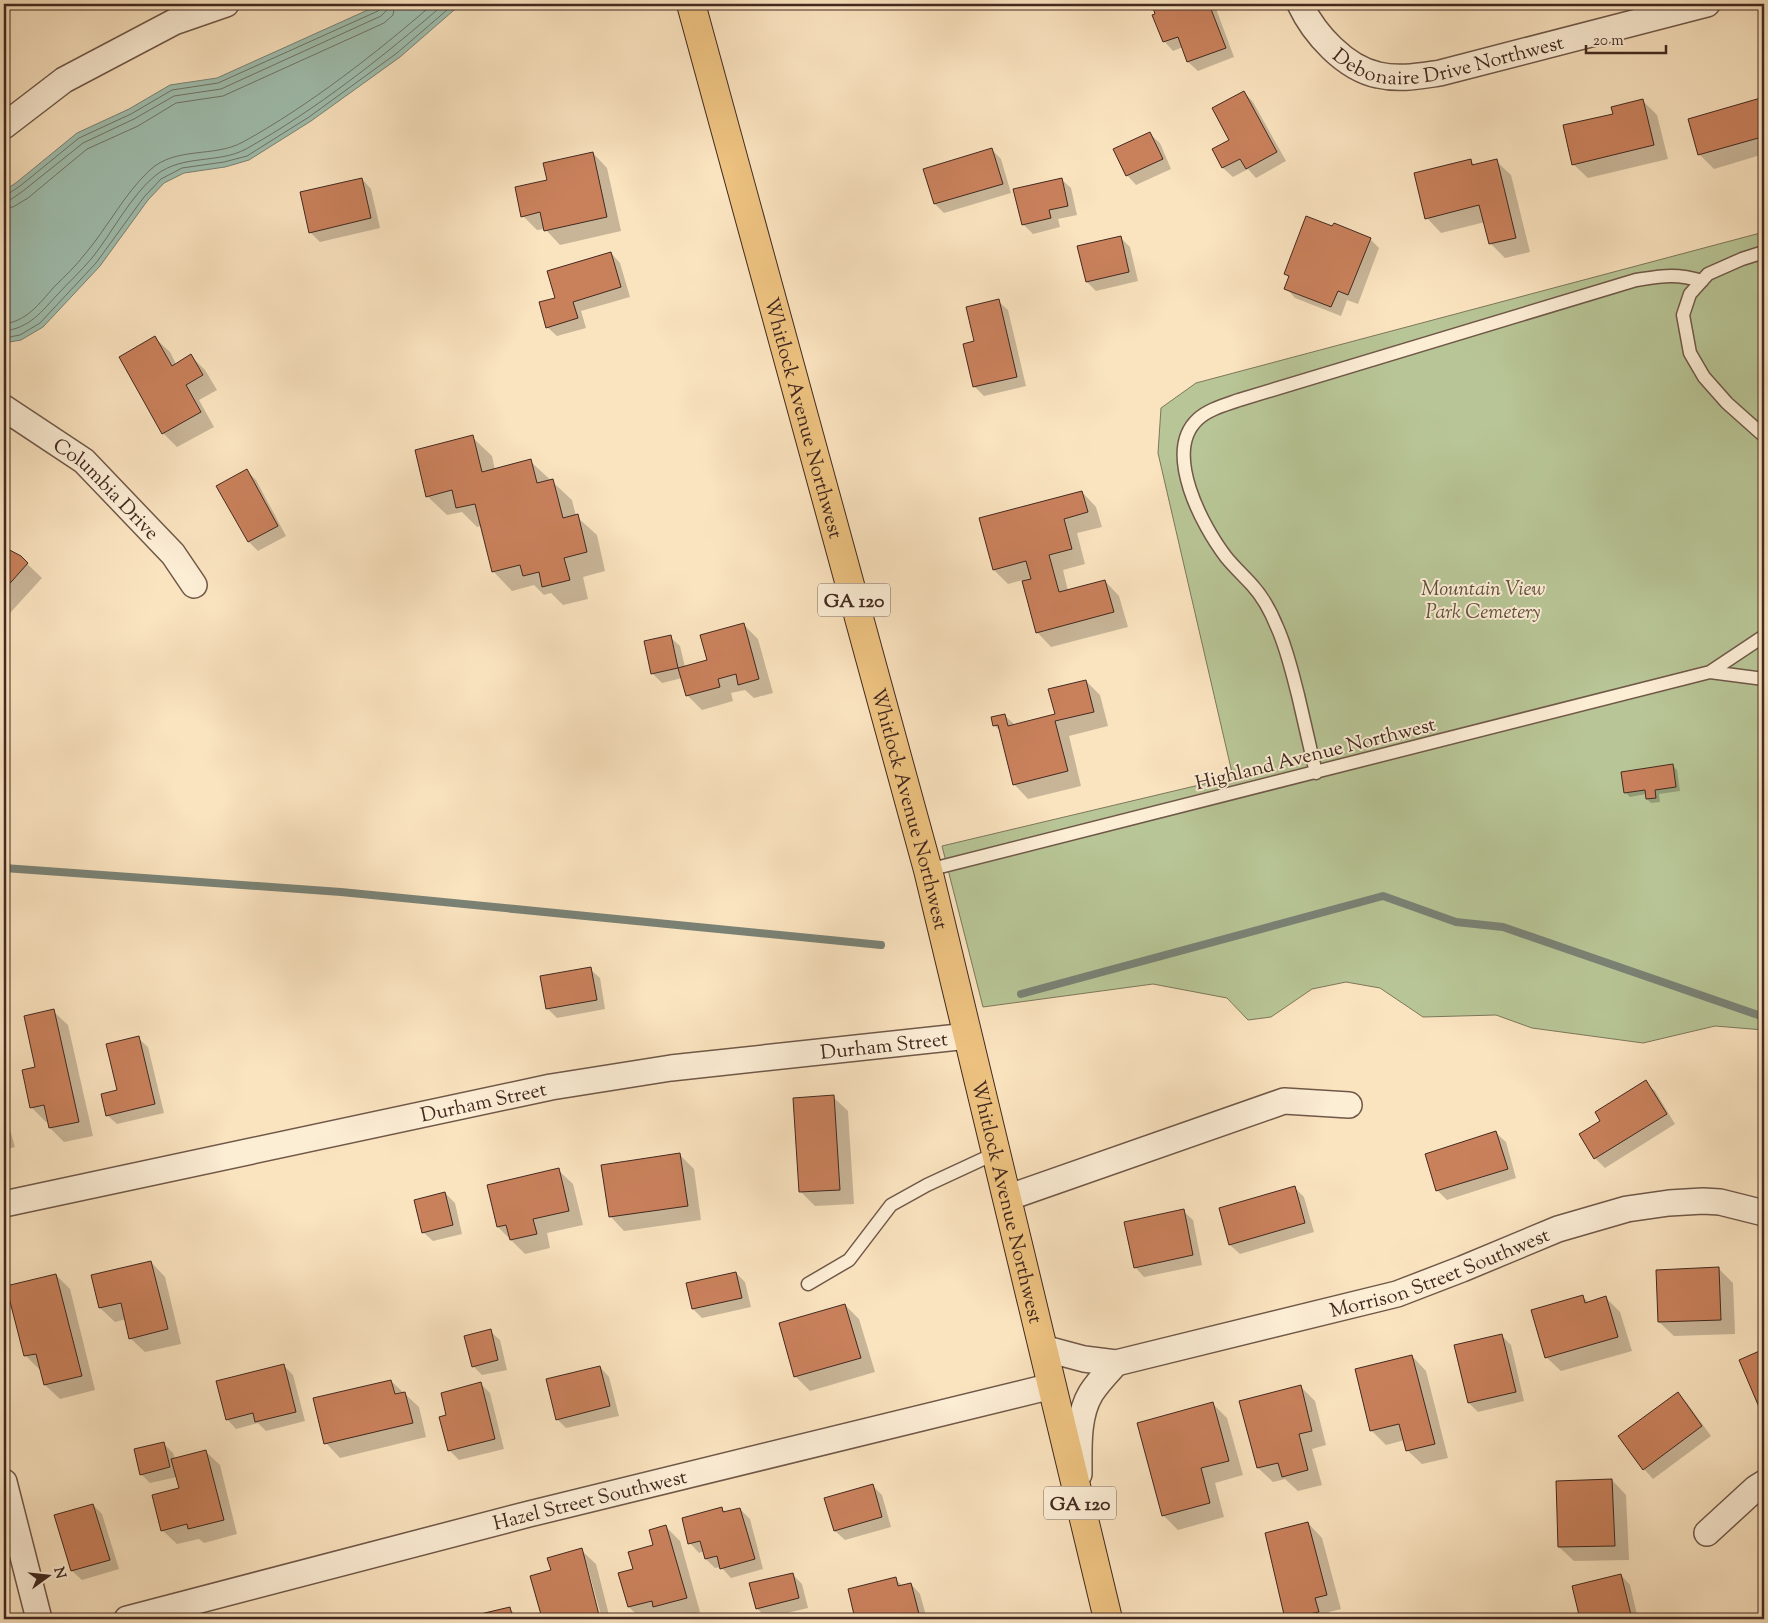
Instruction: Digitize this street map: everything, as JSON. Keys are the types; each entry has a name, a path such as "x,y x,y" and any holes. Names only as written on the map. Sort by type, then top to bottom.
{"highway":[{"name":"Whitlock Avenue Northwest","path":"691,4 928,870 1108,1619"}],"street":[{"path":"4,126 64,80 174,22 226,4"},
{"name":"Debonaire Drive Northwest","path":"1300,4 1323,40 1349,62 1377,75 1408,78 1440,73 1707,4"},
{"name":"Columbia Drive","path":"4,408 84,461 173,554 194,585"},
{"name":"Durham Street","path":"4,1204 551,1086 670,1068 968,1036"},
{"path":"1007,1198 1284,1101 1349,1105"},
{"name":"Morrison Street Southwest","path":"1043,1348 1084,1359 1116,1363 1397,1294 1558,1229 1627,1209 1669,1203 1703,1201 1720,1202 1764,1213"},
{"path":"1080,1501 1079,1447 1083,1413 1090,1395 1116,1363"},
{"name":"Hazel Street Southwest","path":"127,1619 529,1514 1052,1386"},
{"path":"4,1482 38,1619"},
{"path":"1707,1533 1749,1494 1764,1483"}],"lane":[{"path":"1764,252 1742,259 1708,274 1690,294 1683,315 1690,353 1704,377 1727,403 1764,436"},
{"path":"1316,773 1292,671 1285,645 1277,626 1266,603 1225,556 1198,512 1189,489 1184,468 1184,448 1189,430 1198,419 1210,411 1239,400 1636,280 1663,276 1684,276 1702,281"},
{"path":"1710,672 1764,636"},
{"name":"Highland Avenue Northwest","path":"928,870 1710,672"},
{"path":"1710,672 1764,679"},
{"path":"808,1284 849,1260 891,1205 927,1185 996,1153"}],"green space":[{"name":"Mountain View Park Cemetery","path":"1764,232 1764,1030 1715,1026 1643,1043 1532,1028 1496,1015 1423,1017 1380,988 1346,982 1312,989 1271,1017 1248,1020 1227,998 1153,984 983,1007 942,846 1233,777 1158,453 1161,408 1196,383"}],"water":[{"path":"381,4 461,4 400,57 311,121 249,160 225,167 184,173 164,183 148,200 100,266 43,327 21,340 4,343 4,191 77,133 129,109 170,85 217,78"}],"building":[{"path":"1152,4 1209,4 1226,48 1187,62 1178,37 1163,42 1152,15 1155,14"},
{"path":"1244,91 1277,152 1246,169 1240,159 1222,168 1212,149 1229,140 1212,108"},
{"path":"1764,97 1764,145 1762,137 1698,155 1688,119"},
{"path":"1643,99 1654,145 1572,165 1563,125 1613,114 1611,107"},
{"path":"1150,132 1163,159 1126,176 1113,149"},
{"path":"992,148 1003,184 934,204 923,169"},
{"path":"593,152 607,217 544,231 540,212 521,217 515,187 547,180 543,163"},
{"path":"1471,159 1472,165 1497,159 1516,238 1489,244 1479,205 1425,219 1414,173"},
{"path":"362,178 371,218 309,233 300,192"},
{"path":"1062,178 1068,206 1049,210 1051,218 1022,225 1013,189"},
{"path":"1306,216 1332,226 1334,223 1371,238 1348,295 1338,291 1331,307 1284,289 1289,276 1284,274"},
{"path":"1121,236 1129,272 1086,282 1077,246"},
{"path":"611,252 621,287 573,302 578,318 546,328 539,302 555,298 547,271"},
{"path":"999,299 1017,377 973,387 963,344 974,341 966,307"},
{"path":"155,336 172,366 191,354 203,375 186,385 201,412 162,434 119,357"},
{"path":"473,435 482,472 531,459 537,483 553,479 563,518 578,514 587,552 564,558 570,580 542,587 539,572 523,576 520,565 492,572 475,504 456,508 452,490 426,497 415,450"},
{"path":"247,469 278,526 248,542 216,486"},
{"path":"1082,491 1088,512 1064,519 1072,549 1049,555 1059,592 1105,580 1114,612 1036,633 1022,581 1031,579 1026,561 993,570 979,518"},
{"path":"4,547 21,556 28,563 4,590"},
{"path":"744,623 759,679 738,685 736,674 718,679 720,687 686,696 678,668 707,660 700,635"},
{"path":"671,635 678,668 651,674 644,641"},
{"path":"1086,680 1094,712 1055,721 1068,771 1013,785 998,725 993,726 991,717 1005,714 1008,726 1055,714 1048,689"},
{"path":"1673,764 1676,787 1655,790 1656,798 1646,799 1645,790 1624,793 1621,772"},
{"path":"591,967 597,1000 546,1009 540,976"},
{"path":"54,1009 79,1122 49,1128 44,1105 30,1108 22,1070 35,1067 24,1016"},
{"path":"139,1036 155,1104 106,1116 101,1094 117,1090 106,1044"},
{"path":"1646,1080 1667,1114 1594,1159 1579,1134 1600,1121 1595,1112"},
{"path":"834,1095 840,1190 799,1192 793,1098"},
{"path":"1496,1131 1508,1169 1436,1191 1425,1154"},
{"path":"680,1153 688,1206 609,1217 601,1165"},
{"path":"559,1168 569,1211 533,1219 537,1234 510,1240 506,1225 497,1227 487,1185"},
{"path":"1295,1186 1305,1223 1229,1245 1219,1208"},
{"path":"445,1192 453,1225 422,1233 414,1200"},
{"path":"1184,1209 1193,1255 1134,1268 1124,1222"},
{"path":"151,1261 168,1329 129,1339 121,1303 99,1308 91,1275"},
{"path":"1719,1267 1721,1320 1658,1322 1656,1270"},
{"path":"736,1272 742,1298 692,1309 686,1283"},
{"path":"56,1274 82,1376 44,1385 36,1354 24,1356 6,1286"},
{"path":"1583,1295 1585,1303 1606,1296 1618,1337 1545,1358 1531,1310"},
{"path":"845,1304 861,1358 794,1377 779,1323"},
{"path":"491,1329 498,1360 472,1367 464,1336"},
{"path":"1502,1334 1516,1392 1468,1403 1454,1345"},
{"path":"1764,1349 1764,1405 1759,1407 1739,1360"},
{"path":"1412,1355 1435,1444 1406,1451 1399,1424 1370,1431 1355,1369"},
{"path":"284,1364 296,1412 255,1422 253,1413 226,1420 216,1381"},
{"path":"600,1366 610,1406 556,1420 546,1379"},
{"path":"391,1380 395,1394 405,1392 413,1423 324,1444 313,1398"},
{"path":"481,1382 495,1439 448,1451 439,1417 446,1415 441,1393"},
{"path":"1301,1385 1312,1431 1299,1434 1308,1470 1282,1477 1278,1463 1257,1468 1239,1401"},
{"path":"1678,1392 1702,1426 1643,1470 1618,1436"},
{"path":"1213,1402 1229,1461 1201,1468 1210,1503 1162,1516 1137,1423"},
{"path":"164,1442 170,1467 140,1475 134,1449"},
{"path":"206,1450 224,1520 188,1529 187,1524 161,1531 152,1495 179,1488 171,1459"},
{"path":"1612,1479 1615,1546 1558,1547 1556,1481"},
{"path":"873,1484 882,1517 834,1531 824,1498"},
{"path":"93,1504 110,1560 71,1571 54,1515"},
{"path":"722,1507 723,1512 740,1508 755,1559 720,1569 717,1556 705,1559 700,1541 688,1544 682,1518"},
{"path":"1308,1522 1327,1595 1315,1598 1319,1612 1285,1619 1265,1533"},
{"path":"666,1525 687,1598 653,1607 652,1601 628,1607 618,1573 633,1569 628,1552 653,1545 649,1530"},
{"path":"582,1548 600,1619 561,1619 560,1614 542,1618 530,1576 551,1570 547,1558"},
{"path":"793,1573 799,1598 756,1609 749,1583"},
{"path":"1621,1574 1632,1619 1580,1619 1572,1586"},
{"path":"896,1577 898,1586 911,1583 919,1614 897,1619 855,1619 848,1589"},
{"path":"510,1607 513,1619 459,1619"}],"waterway":[{"path":"4,868 341,892 881,945"},
{"path":"1021,994 1383,896 1456,922 1503,927 1764,1017"}]}
